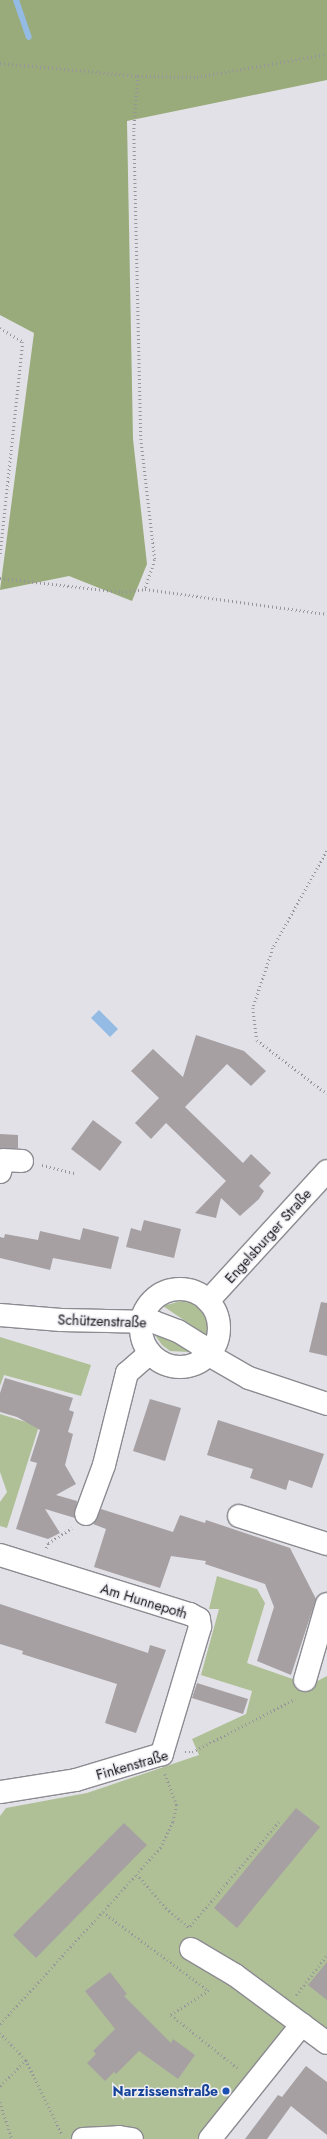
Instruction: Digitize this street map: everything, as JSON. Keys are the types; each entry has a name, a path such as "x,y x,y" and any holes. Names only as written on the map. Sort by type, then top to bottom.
{"street":[{"path":"0,1172 3,1160 22,1161"},
{"name":"Engelsburger Straße","path":"208,1301 327,1171"},
{"path":"174,1290 187,1290 198,1294 208,1301 219,1323 219,1335 204,1350 197,1363 185,1367 172,1367 160,1362 150,1353 142,1339 148,1322 152,1301 162,1293 174,1290"},
{"name":"Schützenstraße","path":"0,1315 61,1320 148,1322 178,1331 204,1350 249,1378 327,1404"},
{"path":"86,1514 104,1465 127,1374 150,1353"},
{"path":"239,1516 327,1544"},
{"name":"Am Hunnepoth","path":"0,1555 200,1618 200,1627 162,1754"},
{"path":"302,1688 327,1604"},
{"name":"Finkenstraße","path":"0,1792 76,1780 162,1754"},
{"path":"191,1949 235,1975 327,2043"},
{"path":"210,2139 302,2024"},
{"path":"82,2139 119,2137 132,2139"}],"path":[{"path":"0,63 138,76 197,77 327,54"},
{"path":"138,76 134,131 141,439 155,560 145,589"},
{"path":"0,328 22,342 0,557"},
{"path":"0,578 122,592 145,589 327,614"},
{"path":"327,851 274,948 253,1008 257,1040 327,1094"},
{"path":"22,1161 75,1172"},
{"path":"39,1568 48,1543 74,1527 86,1514"},
{"name":"Finkenstraße","path":"162,1754 192,1752 302,1688"},
{"path":"0,2024 161,1848 173,1822 177,1805 164,1771 162,1754"},
{"path":"191,1949 190,1926 281,1818"},
{"path":"137,1874 166,1908 190,1926"},
{"path":"103,1912 209,1991 171,2015 255,2081"},
{"path":"283,2011 327,1955"},
{"path":"0,2033 26,2060 64,2139"},
{"path":"0,2086 26,2060"},
{"path":"0,2102 12,2139"}],"green space":[{"path":"0,0 327,0 327,80 127,121 133,439 147,564 132,601 69,576 0,590 34,333 0,315"},
{"path":"181,1301 191,1303 200,1309 206,1318 208,1328 206,1335 163,1306"},
{"path":"155,1335 198,1347 189,1352 170,1351 162,1345"},
{"path":"0,1337 91,1365 81,1396 4,1375 0,1386"},
{"path":"0,1414 39,1426 7,1528 0,1526 0,1502 7,1492 0,1472"},
{"path":"217,1576 257,1589 265,1603 247,1663 310,1685 327,1676 327,2038 301,2019 204,2139 0,2139 0,1816 6,1808 87,1793 199,1755 192,1739 246,1714 252,1691 201,1675 219,1609 209,1609"}],"water":[{"path":"99,1010 118,1029 110,1037 91,1018"}],"building":[{"path":"196,1035 244,1051 266,1071 251,1086 227,1064 185,1107 243,1163 251,1154 271,1173 259,1186 264,1191 259,1199 240,1216 221,1198 216,1218 195,1213 226,1181 166,1123 151,1139 135,1123 159,1098 131,1071 153,1049 183,1077"},
{"path":"93,1120 122,1142 100,1171 71,1149"},
{"path":"0,1134 18,1135 18,1148 0,1148"},
{"path":"144,1220 181,1229 174,1258 126,1247 131,1228 141,1231"},
{"path":"83,1228 119,1237 111,1269 53,1258 50,1270 0,1258 0,1237 4,1238 5,1234 38,1240 40,1231 80,1240"},
{"path":"321,1302 327,1303 327,1356 309,1352"},
{"path":"5,1378 73,1398 69,1410 74,1412 68,1432 73,1434 65,1465 76,1484 56,1495 77,1501 75,1518 45,1509 60,1533 48,1539 16,1529 37,1463 30,1461 40,1430 17,1417 0,1412 0,1393"},
{"path":"150,1399 181,1408 165,1461 133,1451"},
{"path":"218,1420 324,1454 312,1488 289,1480 286,1490 250,1478 253,1469 207,1455"},
{"path":"101,1509 173,1532 180,1515 205,1523 206,1520 290,1548 316,1599 291,1675 257,1661 274,1607 265,1584 205,1564 206,1561 171,1556 160,1588 94,1567 106,1529 93,1524"},
{"path":"0,1604 148,1653 150,1645 166,1650 136,1733 105,1723 117,1684 22,1654 23,1651 0,1644"},
{"path":"197,1683 248,1699 243,1714 192,1698"},
{"path":"296,1808 320,1827 237,1928 214,1908"},
{"path":"124,1823 147,1845 36,1958 13,1935"},
{"path":"327,1962 327,2000 308,1985"},
{"path":"110,1972 127,1994 124,1996 171,2043 173,2039 195,2055 178,2079 139,2051 116,2074 114,2072 105,2081 87,2063 96,2054 93,2051 115,2029 85,1991"},
{"path":"306,2066 327,2082 327,2135 291,2106 267,2139 245,2139 278,2095 282,2097"}],"waterway":[{"path":"16,0 29,37"}],"place":[{"name":"Narzissenstraße","path":"226,2091"}]}
